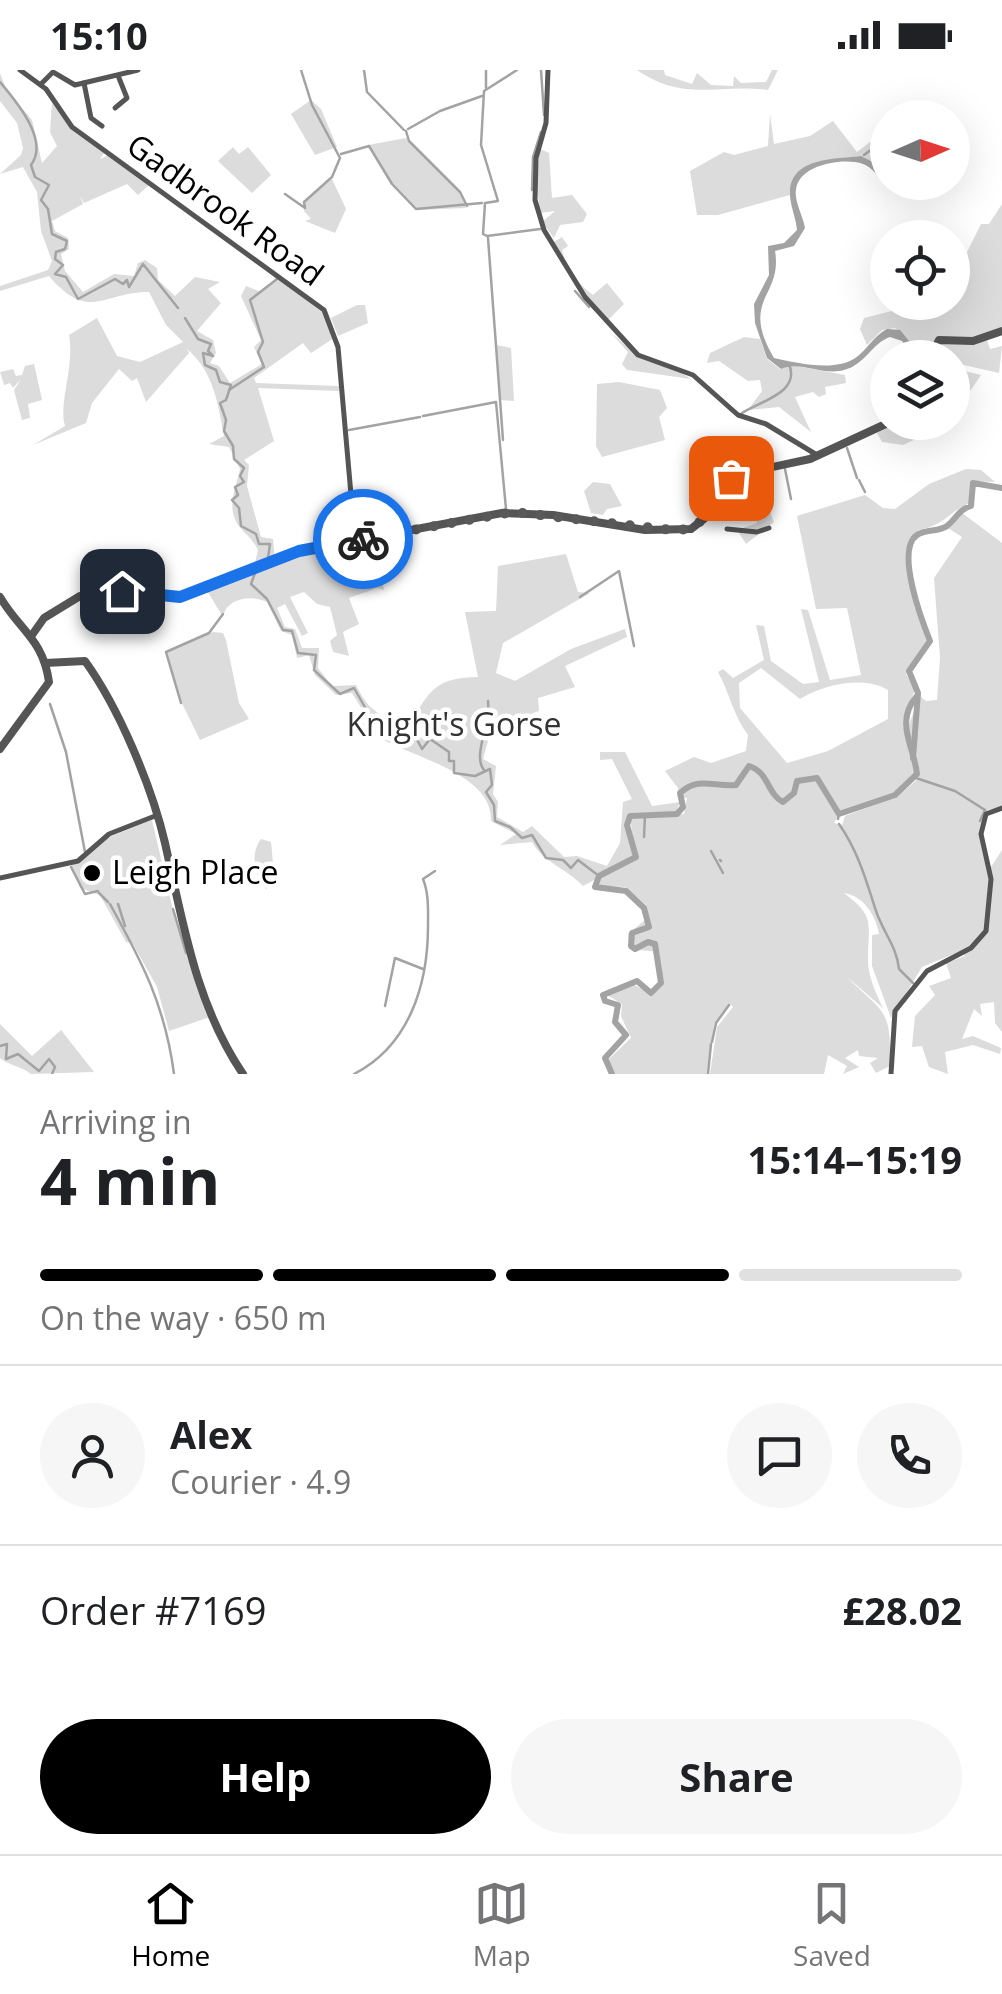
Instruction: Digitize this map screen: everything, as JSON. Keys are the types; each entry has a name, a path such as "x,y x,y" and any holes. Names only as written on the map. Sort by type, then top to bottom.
{"street":[{"name":"Gadbrook Road","path":"20,70 41,84 72,127 324,310 338,348 355,540"},
{"path":"41,84 56,71 73,85 120,78 138,70"},
{"path":"548,70 547,114 536,158 534,194 541,223 593,310 634,352 693,375 738,415 766,424 810,456"},
{"path":"115,108 127,98 120,78"},
{"path":"84,82 91,118 103,126"},
{"path":"970,340 1002,331"},
{"path":"32,634 49,614 80,596 136,590 180,597 299,551 513,512 680,531 706,519 735,475 820,455 870,431"},
{"path":"727,529 757,532 767,525"},
{"path":"0,597 17,624 32,634 46,662 46,691 0,749"},
{"path":"46,662 80,659 87,664 132,753 156,816 184,938 211,1015 243,1074"},
{"path":"891,1074 895,1010 926,971 971,948 986,932 991,879 982,826 990,810 1002,808"},
{"path":"0,878 78,860 109,834 156,816"}],"green space":[{"path":"637,70 664,70 665,75 692,84 697,73 711,85 733,86 734,76 741,83 766,82 772,70 778,70 768,90 702,90 671,86"},
{"path":"0,73 6,89 32,120 42,163 57,146 50,132 52,103 71,128 104,153 100,159 108,155 149,185 138,195 127,184 84,203 80,196 83,204 52,221 55,231 68,238 69,249 61,254 65,271 83,292 114,274 134,276 138,263 145,260 157,268 158,280 175,296 195,277 220,282 208,289 221,303 197,331 213,340 216,353 210,363 219,366 230,383 262,364 254,347 261,340 241,296 246,286 261,292 277,277 323,313 334,338 311,353 303,343 254,378 256,383 339,386 339,391 258,388 274,441 244,460 249,465 247,486 261,537 273,539 275,561 254,567 258,550 238,525 233,511 240,469 229,447 209,444 224,436 219,412 209,378 187,349 189,353 146,402 137,378 132,381 119,369 92,403 86,423 33,445 65,426 69,335 97,318 117,356 140,362 183,342 166,325 149,292 86,302 63,290 49,276 0,291 0,286 48,270 52,261 41,231 37,192 23,167 0,174 21,155 23,148 17,123 0,101"},
{"path":"311,100 321,109 337,147 315,155 291,114"},
{"path":"770,114 774,144 810,136 833,121 857,152 870,142 870,160 861,156 832,159 799,171 790,195 718,215 697,215 690,171 724,152 734,155 768,146"},
{"path":"406,138 459,192 466,208 416,210 391,184 368,145"},
{"path":"233,147 239,154 248,147 271,175 252,193 218,161"},
{"path":"540,149 549,153 552,198 572,195 587,214 583,222 560,225 554,238 542,222 555,211 540,213 536,180"},
{"path":"332,179 346,209 335,233 305,221 311,219 304,211 306,199"},
{"path":"1002,204 1002,329 973,339 907,340 895,328 882,330 867,345 860,329 864,318 870,316 870,320 970,320 970,246 981,224 989,224"},
{"path":"562,237 568,246 562,250 564,257 578,281 593,295 607,283 624,304 607,321 568,271 554,242"},
{"path":"365,305 368,323 338,336 331,318"},
{"path":"611,333 642,359 672,367 691,379 627,370 622,364 628,352"},
{"path":"744,337 760,339 767,359 780,369 791,365 845,375 846,383 825,387 826,394 819,397 813,392 795,397 811,432 779,407 748,410 762,391 760,380 748,381 719,361 707,363 710,353"},
{"path":"987,340 990,349 1002,346 999,373 970,366 970,341"},
{"path":"496,345 511,348 514,401 500,400"},
{"path":"34,364 42,400 28,404 30,418 22,420 14,390 21,379 13,388 10,383 4,385 0,372 13,369 16,376 22,375 25,366"},
{"path":"970,372 981,375 970,391"},
{"path":"619,382 660,390 667,408 659,417 665,440 602,457 596,446 597,384"},
{"path":"881,440 914,440 903,445"},
{"path":"966,469 981,470 995,482 971,481 970,503 936,525 919,530 912,540 909,568 930,641 906,674 915,689 903,726 915,774 898,791 841,811 834,823 842,825 845,816 898,796 919,778 908,727 920,696 926,701 937,700 940,658 934,578 962,537 948,528 961,512 1002,543 1002,807 988,810 981,824 990,881 988,929 991,867 1002,850 1002,1032 995,1023 994,1002 980,1004 982,1016 974,1009 962,1039 973,1036 1001,1048 1000,1054 973,1045 945,1052 948,1074 929,1067 922,1046 912,1047 915,1016 935,995 929,986 951,978 946,963 965,956 961,951 922,967 891,1018 872,966 872,935 879,934 875,920 863,903 844,893 866,915 868,967 883,1008 846,976 877,1006 887,1022 890,1066 876,1073 870,1063 878,1058 859,1056 858,1050 845,1058 859,1067 843,1074 847,1066 828,1055 824,1074 710,1074 717,1027 733,1007 730,1004 714,1024 707,1074 615,1074 608,1060 631,1038 621,1016 622,1004 607,995 632,984 653,994 663,984 659,952 629,949 628,934 645,920 646,905 625,887 600,886 598,878 636,860 630,817 684,814 687,798 679,797 678,788 665,771 694,757 711,763 746,751 748,735 718,672 723,669 733,678 764,660 756,625 764,626 771,661 803,684 819,682 801,609 808,610 830,680 861,675 847,608 816,609 797,516 865,495 883,508 895,509 929,484","holes":["761,668 800,699 843,684 867,683 888,690 888,719 828,751 787,763 740,708 739,683"]},
{"path":"744,475 736,483 738,509 768,507 774,522 746,544 737,530 757,523 754,513 739,513 731,500 713,516 729,480"},
{"path":"593,482 610,484 622,506 607,509 603,515 591,513 584,491"},
{"name":"Knight's Gorse","path":"373,539 384,590 377,588 349,598 359,624 343,632 349,656 333,652 330,641 337,635 330,607 317,604 304,592 290,597 308,633 302,636 285,604 277,608 285,627 295,629 302,648 319,648 318,668 332,686 356,685 378,713 411,722 437,687 453,680 478,677 465,612 496,611 498,566 566,554 578,592 590,593 503,643 496,673 515,681 571,649 625,629 627,637 565,666 575,687 538,698 539,711 492,727 483,759 496,766 493,794 498,802 497,817 523,832 532,826 564,857 577,856 607,866 620,843 623,802 632,799 612,759 600,760 600,752 625,752 652,806 680,802 676,812 628,813 634,859 583,886 532,842 500,845 516,834 491,821 487,802 475,787 457,774 389,743 355,720 374,728 352,693 336,695 315,675 309,655 297,658 292,635 281,631 267,602 241,599 225,610 223,617 206,589 295,554 320,550 330,569 344,569 351,555 344,544"},
{"path":"213,632 223,633 226,640 239,703 249,719 200,740 179,697 166,653"},
{"path":"152,820 176,923 210,1017 169,1031 157,987 133,944 126,942 100,895 80,888 71,865 107,838"},
{"path":"261,839 271,842 275,884 266,889 255,864 255,851"},
{"path":"0,1024 32,1056 61,1030 94,1072 31,1074 8,1063 0,1058"}],"shaded area":[{"path":"861,156 870,160 870,168 854,162 823,165 804,174 799,181 796,199 805,228 794,246 775,251 773,279 761,310 764,338 774,358 806,364 849,361 870,344 870,352 858,364 844,370 795,366 781,369 767,358 755,323 754,304 769,275 768,246 784,243 797,230 790,196 793,180 807,166 828,159"},
{"path":"887,329 900,330 908,340 899,340 874,340"}],"waterway":[{"path":"285,194 305,208 304,202 332,177 340,158 312,105 301,70"},
{"path":"364,70 367,92 404,130"},
{"path":"486,70 486,88"},
{"path":"487,236 483,234 485,203 498,201 481,145 484,91 517,70"},
{"path":"541,70 544,115"},
{"path":"0,82 33,132 36,155 31,165 35,177 49,185 41,200 48,209 52,234 67,241 65,249 56,252 55,259 63,265 55,274 66,277 78,299 115,279 123,284 127,280 129,287 143,264 178,308"},
{"path":"408,129 440,111 482,96"},
{"path":"406,131 409,141 460,192 467,206"},
{"path":"532,190 533,157 541,132"},
{"path":"341,154 369,146 392,184 416,209 482,203"},
{"path":"864,155 870,150"},
{"path":"487,236 540,229"},
{"path":"488,238 503,440"},
{"path":"229,390 264,367 258,352 263,342 250,300 277,279"},
{"path":"575,291 589,307"},
{"path":"185,318 198,339 211,344 208,351 213,356 203,353 205,365 216,370 220,382 231,385 226,400 220,403 226,420 224,431 233,446 234,459 244,468 240,476 244,482 235,487 238,495 232,500 239,508 241,526 256,534 259,544 270,544 268,558"},
{"path":"742,413 784,389 791,374 789,364"},
{"path":"423,416 496,402 506,509"},
{"path":"349,430 420,417"},
{"path":"847,448 857,478"},
{"path":"785,469 791,499"},
{"path":"859,480 865,492"},
{"path":"913,758 918,693 909,671 930,641 912,586 911,543 920,533 947,526 971,506 973,483 1002,488"},
{"path":"580,597 619,571 634,646"},
{"path":"255,573 251,584 267,599 283,630 292,631 298,653 316,655 314,670 340,694 354,688 374,723 412,730 422,749 430,739 449,752 454,773 475,776 490,769 492,785 486,792 494,805 495,821 522,838 532,835 546,858 563,860 571,868 578,860 599,876"},
{"path":"181,703 166,652 209,633 223,614"},
{"path":"612,1074 605,1058 626,1035 615,1022 618,1005 605,1001 603,995 637,981 651,993 661,983 655,944 648,942 635,949 631,946 632,933 649,927 644,908 626,891 595,887 599,876 636,857 627,825 630,816 677,814 683,807 680,793 687,788 700,784 736,785 749,766 761,773 783,802 794,793 797,781 817,778 839,814 895,795 917,774 906,725 917,696"},
{"path":"484,770 480,757 488,701"},
{"path":"50,704 66,752 85,852"},
{"path":"916,778 955,791 985,810 980,821"},
{"path":"838,819 839,814"},
{"path":"644,837 645,815"},
{"path":"839,824 856,855 899,969 913,983"},
{"path":"711,851 723,873"},
{"path":"71,867 85,894 98,891"},
{"path":"354,1074 389,1047 412,1012 427,948 428,902 423,879 435,871"},
{"path":"99,893 108,902"},
{"path":"110,904 151,985 165,1026 174,1074"},
{"path":"118,904 125,926"},
{"path":"173,909 186,953"},
{"path":"385,1006 395,958 423,969"},
{"path":"712,1042 716,1023 729,1005"},
{"path":"0,1046 7,1044 6,1059 18,1054 39,1071 49,1059 55,1067 52,1074"},
{"path":"708,1074 711,1044"}],"way so far":[{"path":"363,539 513,512 680,531 696,527 706,519 731,478"}],"place":[{"name":"Leigh Place","path":"92,873"}],"route":[{"path":"122,591 180,597 240,572 269,566 299,551 363,539"}]}
